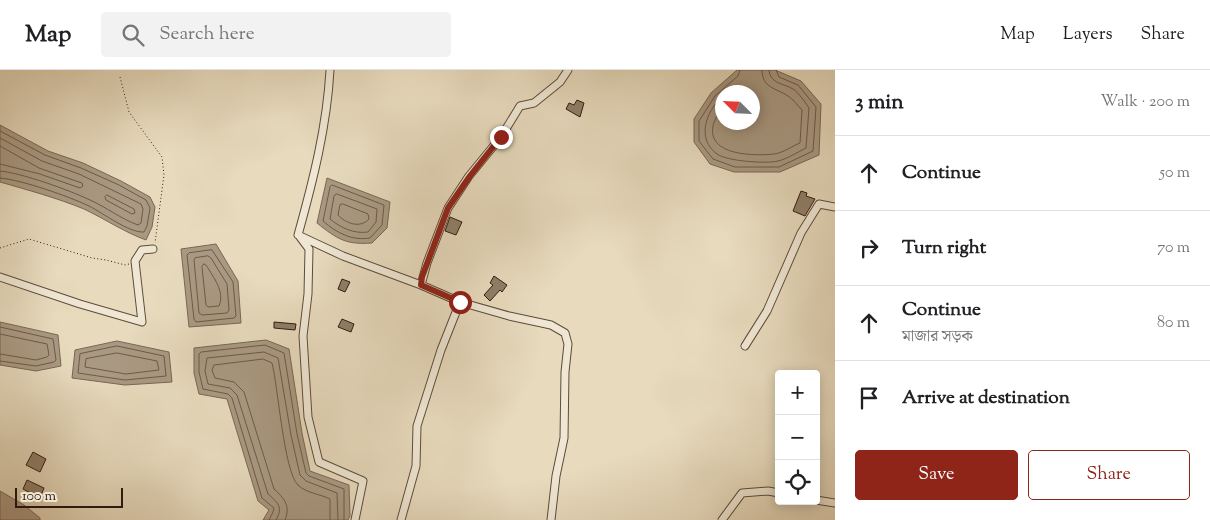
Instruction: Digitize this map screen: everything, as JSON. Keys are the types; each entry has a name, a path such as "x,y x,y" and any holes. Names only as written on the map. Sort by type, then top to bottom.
{"street":[{"path":"298,235 309,194 328,103 330,70"},
{"path":"421,285 427,262 448,208 470,176 501,137 520,106 534,103 560,82 568,70"},
{"path":"745,346 767,311 801,233 819,204 835,207"},
{"path":"298,235 343,256 421,285 460,302 508,316 552,325 565,333 568,344 564,372 564,438 556,476 551,520"},
{"path":"298,235 309,249 308,294 303,336 308,417 319,462 363,481 354,520"},
{"path":"0,277 80,304 142,322 135,261 142,250 154,249"},
{"path":"401,520 416,466 418,426 440,350 460,302"},
{"path":"722,520 742,493 775,492"},
{"path":"820,501 835,504"}],"path":[{"path":"120,78 129,112 162,157 164,175 154,249"},
{"path":"0,248 29,239 92,258 125,265 135,261"}],"water":[{"path":"737,70 775,70 801,81 821,104 819,155 780,172 734,172 710,164 694,142 694,119 715,89 715,130 760,130 760,85 720,85"},
{"path":"0,125 48,151 83,163 150,197 155,207 152,227 146,240 84,209 0,182"},
{"path":"327,178 390,202 387,228 372,243 355,243 342,240 317,223"},
{"path":"216,244 238,281 241,323 189,327 181,249"},
{"path":"0,322 58,335 61,366 36,371 0,365"},
{"path":"266,340 289,349 310,471 349,485 350,516 348,520 263,520 269,510 258,501 227,399 199,394 194,373 194,348"},
{"path":"117,341 169,352 172,382 125,385 72,378 75,350"},
{"path":"0,491 24,505 40,520 0,520"}],"building":[{"path":"577,100 584,103 580,117 566,109 569,103 574,105"},
{"path":"801,191 807,193 806,196 815,199 805,216 793,211"},
{"path":"450,217 462,222 456,235 445,231"},
{"path":"494,276 507,285 502,292 500,290 490,301 484,295 493,285 490,283"},
{"path":"342,279 350,282 345,292 338,289"},
{"path":"342,319 354,324 351,332 338,327"},
{"path":"274,322 296,324 295,330 274,328"},
{"path":"33,452 46,459 40,472 26,465"},
{"path":"27,480 44,488 40,498 23,489"}],"route":[{"path":"460,302 421,285 422,277 448,208 470,176 501,137"}]}
